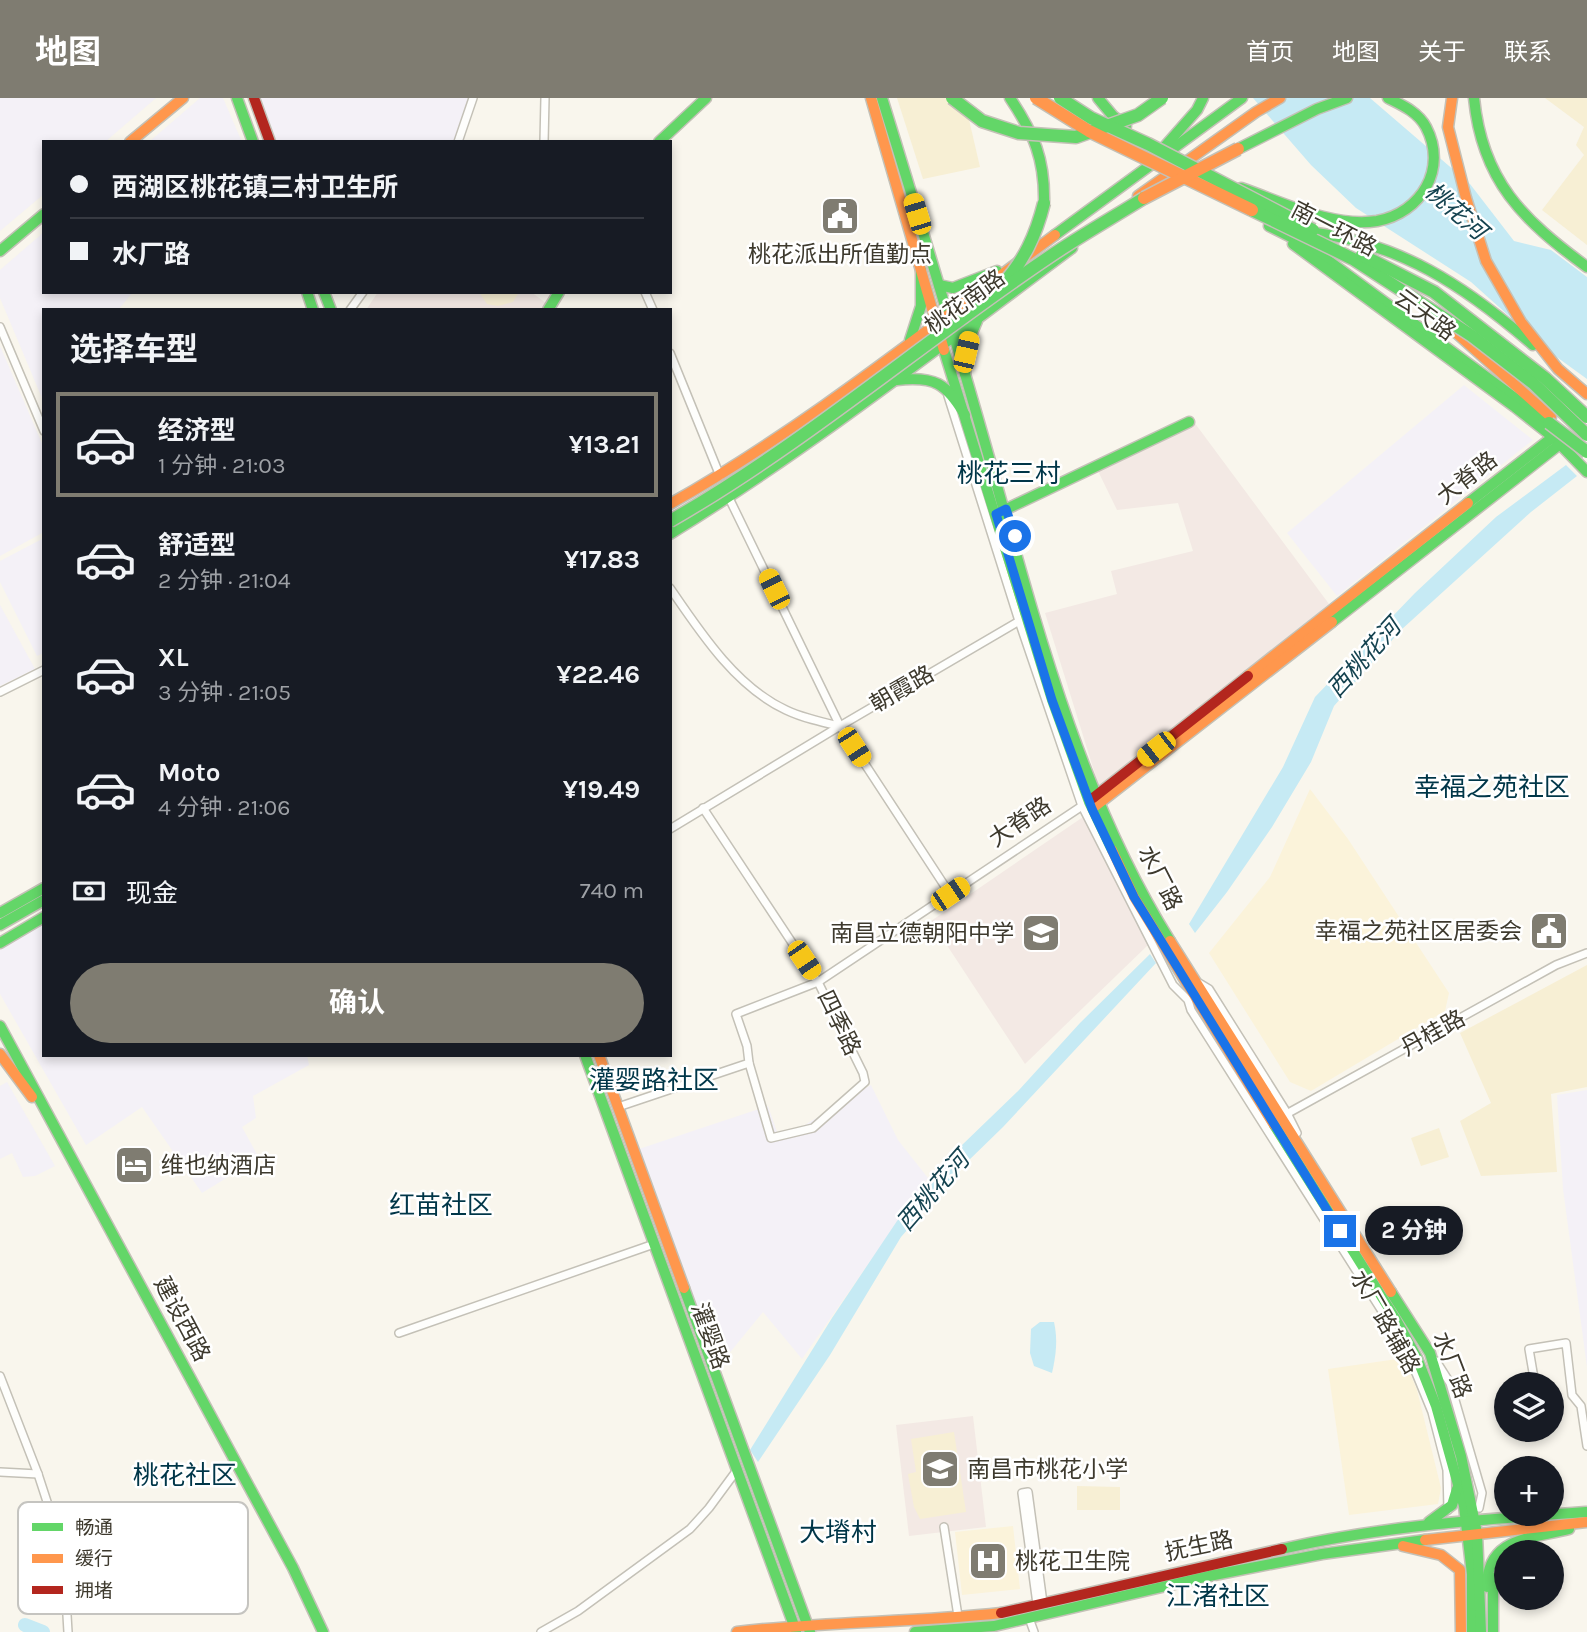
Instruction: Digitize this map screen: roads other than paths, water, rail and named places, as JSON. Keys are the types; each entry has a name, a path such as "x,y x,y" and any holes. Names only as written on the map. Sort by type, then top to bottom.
{"main road":[{"path":"132,140 183,98"},
{"path":"237,98 252,140"},
{"path":"254,98 269,140"},
{"path":"661,140 706,98"},
{"path":"863,98 878,124"},
{"name":"水厂路","path":"871,98 942,344 965,415 1002,511"},
{"name":"水厂路","path":"882,98 965,374 1027,616 1052,700 1092,803 1134,897 1395,1318 1417,1358 1436,1406 1473,1519 1472,1632"},
{"path":"952,98 982,121 1019,133 1076,137 1138,115 1162,98"},
{"path":"672,518 763,459 984,303 1017,269 1038,229 1044,203 1044,170 1028,124 1010,98"},
{"name":"南一环路","path":"1036,98 1089,131 1353,259 1472,336 1533,383 1581,438"},
{"name":"南一环路","path":"1060,98 1091,118 1148,144 1434,292 1545,378 1587,417"},
{"path":"1098,98 1113,116 1148,144"},
{"path":"1143,170 1197,110 1203,98"},
{"name":"桃花南路","path":"672,503 720,476 800,422 1242,98"},
{"name":"桃花南路","path":"672,533 808,444 1173,170 1280,98"},
{"path":"672,518 724,490 805,435 1049,257 1144,198 1317,109 1347,98"},
{"path":"1217,180 1309,212 1346,221 1378,221 1404,211 1419,199 1432,177 1435,153 1431,135 1419,115 1404,103 1388,98"},
{"path":"1452,98 1448,127 1486,261 1521,322 1558,369"},
{"path":"1474,98 1479,136 1500,183 1531,220 1564,251 1587,267"},
{"name":"云天路","path":"1170,152 1305,232 1388,289 1418,305 1581,438 1587,453"},
{"name":"云天路","path":"1157,160 1236,210 1269,226 1559,444 1587,472"},
{"path":"0,251 42,216"},
{"path":"1269,226 1307,246 1587,453"},
{"path":"1305,232 1328,233 1396,253 1453,283 1505,320 1587,394"},
{"path":"939,285 953,288 965,285 1017,263"},
{"path":"908,343 919,322 923,304 921,270"},
{"path":"965,374 970,332 980,317"},
{"path":"893,381 914,378 945,385 953,393 965,415"},
{"path":"1002,511 1189,422"},
{"name":"大脊路","path":"1092,803 1559,444"},
{"name":"水厂路","path":"1092,803 1195,981 1284,1115 1316,1172 1430,1353 1446,1401 1473,1519 1483,1632"},
{"path":"0,907 42,882"},
{"path":"0,913 42,889"},
{"path":"0,925 42,901"},
{"path":"0,943 42,919"},
{"name":"建设西路","path":"0,1026 293,1568 323,1632"},
{"name":"建设西路","path":"0,1038 215,1433 288,1570 317,1632"},
{"path":"0,1054 32,1097"},
{"name":"灌婴路","path":"586,1057 737,1470 802,1629"},
{"name":"灌婴路","path":"600,1057 802,1629"},
{"path":"1417,1527 1448,1511 1457,1496 1458,1479"},
{"name":"抚生路","path":"737,1632 1000,1613 1320,1540 1473,1519 1587,1512"},
{"name":"抚生路","path":"915,1632 995,1626 1209,1576 1322,1554 1394,1544 1473,1519 1587,1523"},
{"path":"1527,1540 1587,1523"},
{"path":"1394,1544 1434,1551 1446,1556 1460,1570 1461,1632"},
{"path":"1483,1632 1487,1575 1494,1558"},
{"path":"1493,1632 1494,1568"}],"street":[{"path":"459,140 473,98"},
{"path":"544,140 545,98"},
{"path":"0,327 42,426"},
{"path":"672,358 720,476"},
{"path":"945,385 1027,616"},
{"path":"729,498 840,726 950,894"},
{"name":"水厂路辅路","path":"1002,511 1090,766 1092,803 1173,985 1188,1000 1191,1010 1406,1349 1432,1412 1447,1470 1448,1511"},
{"path":"672,591 718,652 765,698 808,719 840,726"},
{"name":"朝霞路","path":"672,828 1027,616"},
{"path":"0,692 42,671"},
{"name":"大脊路","path":"749,1063 747,1046 736,1014 818,982 1092,803"},
{"name":"四季路","path":"704,808 818,982 865,1082 813,1128 771,1138 749,1063"},
{"name":"丹桂路","path":"1284,1115 1556,965 1587,953"},
{"path":"618,1107 749,1063"},
{"path":"398,1333 654,1244"},
{"path":"1533,1372 1529,1349 1566,1343 1572,1395 1581,1406 1587,1446"},
{"path":"0,1376 47,1502"},
{"path":"541,1632 578,1611 690,1529 737,1470"},
{"path":"0,1472 38,1474"},
{"path":"1028,1492 1040,1603 1022,1493 1028,1492"},
{"path":"944,1527 958,1616"},
{"path":"67,1614 68,1632"},
{"path":"1029,1618 1034,1632"}],"water":[{"name":"桃花河","path":"1253,98 1370,98 1470,184 1514,241 1551,250 1587,277 1587,379 1547,350 1471,282 1356,208 1311,165"},
{"path":"1566,465 1577,476 1531,512 1401,630 1334,706 1311,762 1272,827 1195,933 1189,924 1283,767 1315,697 1415,593 1496,517"},
{"path":"1150,954 1156,963 966,1163 901,1237 830,1355 758,1462 750,1450 832,1318 897,1221 962,1145"},
{"path":"1040,1322 1054,1322 1056,1348 1052,1373 1034,1366 1030,1353 1031,1329"}],"waterway":[{"name":"西桃花河","path":"25,1625 43,1632"}],"place":[{"name":"桃花派出所值勤点","path":"840,216"},
{"name":"幸福之苑社区居委会","path":"1549,931"},
{"name":"南昌立德朝阳中学","path":"1041,933"},
{"name":"维也纳酒店","path":"134,1165"},
{"name":"南昌市桃花小学","path":"940,1469"},
{"name":"桃花卫生院","path":"988,1561"}],"district":[{"name":"桃花三村","path":"1009,473"},
{"name":"幸福之苑社区","path":"1492,787"},
{"name":"灌婴路社区","path":"654,1080"},
{"name":"红苗社区","path":"441,1205"},
{"name":"桃花社区","path":"185,1475"},
{"name":"大塉村","path":"838,1532"},
{"name":"江渚社区","path":"1218,1596"}]}
